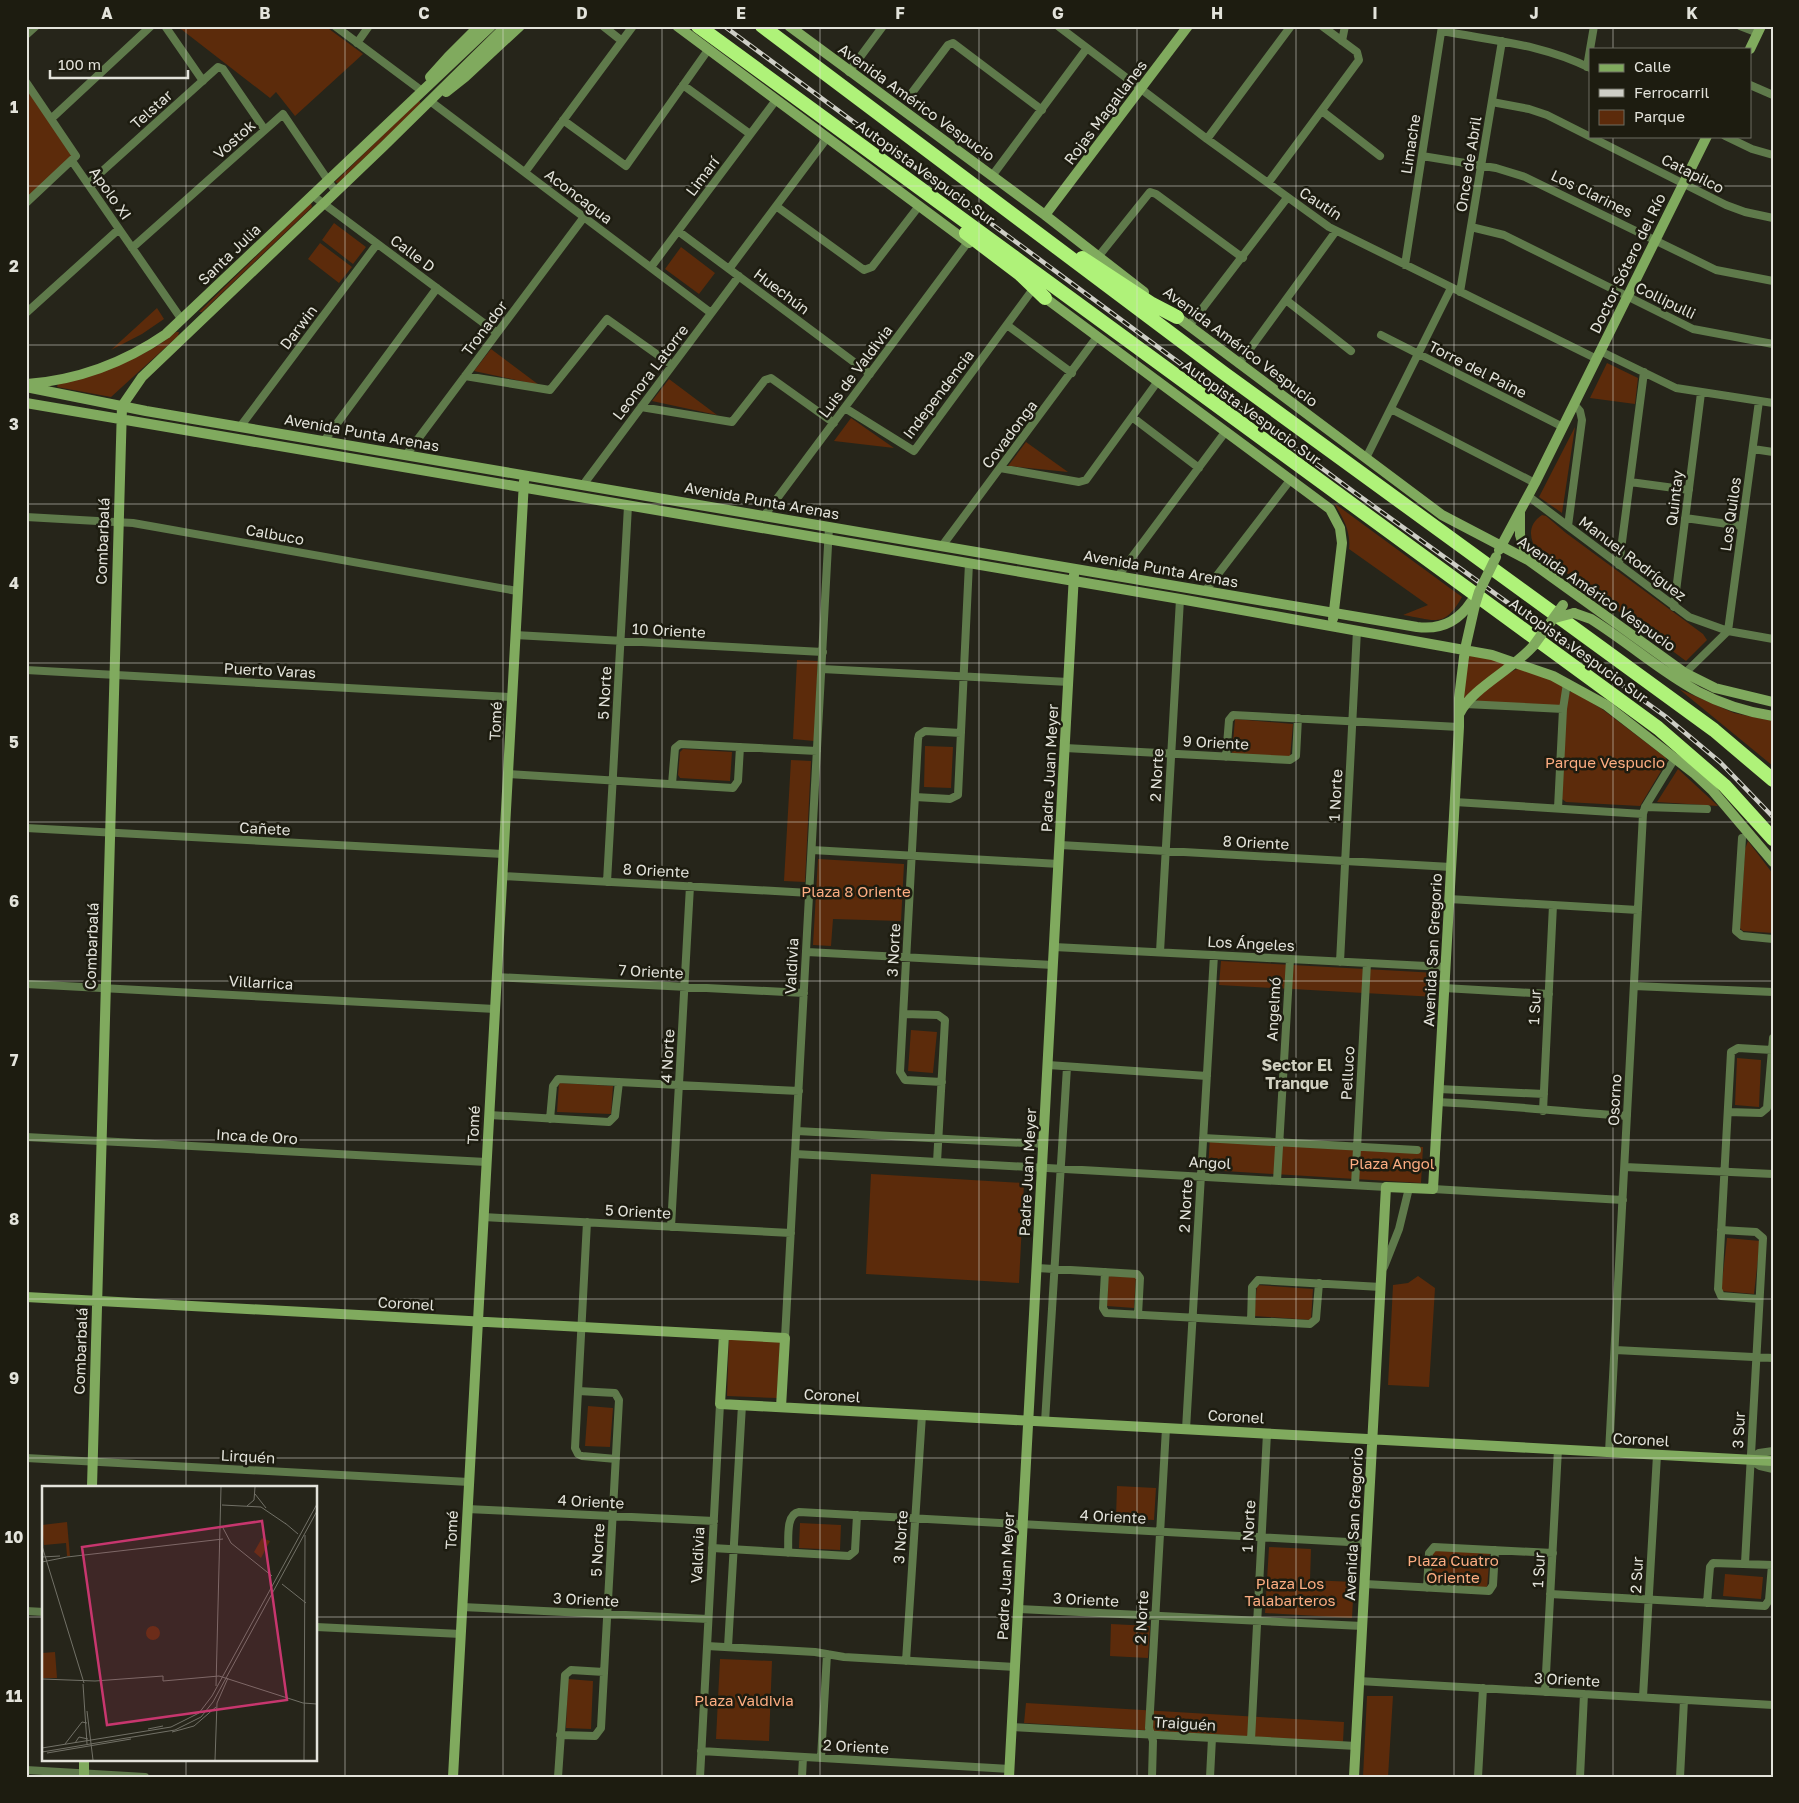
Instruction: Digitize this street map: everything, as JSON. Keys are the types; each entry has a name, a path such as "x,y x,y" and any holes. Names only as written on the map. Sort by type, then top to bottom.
{"highway":[{"name":"Autopista Vespucio Sur","path":"698,26 860,143 1294,464 1658,728 1725,786 1773,839"},
{"name":"Autopista Vespucio Sur","path":"762,26 1041,238 1391,496 1708,725 1773,780"},
{"path":"860,143 892,175 1020,274 1045,298"},
{"path":"1041,238 1076,254 1152,304 1177,317"}],"main road":[{"name":"Santa Julia","path":"422,91 441,64 479,26"},
{"name":"Santa Julia","path":"26,386 70,378 105,367 151,344 182,320 491,26"},
{"name":"Santa Julia","path":"122,406 129,393 142,377 430,102 506,26"},
{"name":"Santa Julia","path":"430,102 465,77 520,26"},
{"path":"677,26 1326,505 1340,528 1342,550 1332,612 1334,621 1340,627"},
{"name":"Avenida Américo Vespucio","path":"788,26 802,30 849,72 1045,215 1239,364 1442,515 1528,560 1685,673"},
{"name":"Rojas Magallanes","path":"1045,215 1188,26"},
{"path":"1750,48 1759,30"},
{"name":"Doctor Sótero del Río","path":"1479,592 1536,483 1705,138"},
{"name":"Avenida Punta Arenas","path":"26,386 122,406 240,427 1428,628 1443,626 1456,619 1473,604 1479,592"},
{"name":"Avenida Punta Arenas","path":"26,403 1465,649"},
{"name":"Combarbalá","path":"92,1486 122,406"},
{"name":"Tomé","path":"453,1777 524,475"},
{"path":"1521,509 1520,535 1528,560"},
{"name":"Padre Juan Meyer","path":"1010,1773 1074,569"},
{"path":"1462,708 1517,662 1534,645 1563,605 1564,586"},
{"path":"1473,604 1465,649 1517,662 1566,683 1606,705 1675,758 1712,790 1773,862"},
{"path":"1554,618 1574,613 1591,618 1696,692 1736,709 1773,716"},
{"name":"Avenida San Gregorio","path":"1433,1189 1459,727 1462,708 1459,693 1465,649"},
{"path":"1685,673 1715,688 1772,703"},
{"name":"Avenida San Gregorio","path":"1354,1777 1386,1187"},
{"name":"Angol","path":"1386,1187 1433,1189"},
{"name":"Coronel","path":"26,1297 785,1338"},
{"name":"Valdivia","path":"720,1404 724,1335"},
{"name":"Valdivia","path":"781,1407 785,1338"},
{"name":"Coronel","path":"720,1404 1773,1461"},
{"path":"84,1760 84,1775"}],"street":[{"path":"26,35 36,26"},
{"path":"52,118 151,26"},
{"path":"165,26 202,81"},
{"path":"335,26 422,91"},
{"path":"357,42 369,26"},
{"path":"603,26 622,41"},
{"path":"524,172 633,26"},
{"path":"849,72 883,26"},
{"name":"Cautín","path":"1058,26 1287,198 1336,231 1347,234 1450,288 1598,355 1644,372 1676,388 1773,403"},
{"path":"1207,139 1291,26"},
{"path":"1268,183 1322,111 1359,57 1357,52 1322,26"},
{"path":"1342,41 1344,26"},
{"path":"1591,48 1594,26"},
{"path":"1740,26 1759,30"},
{"path":"1442,29 1554,52 1589,67"},
{"name":"Limache","path":"1405,265 1442,29"},
{"name":"Once de Abril","path":"1460,292 1502,41"},
{"path":"911,94 951,43 1042,110"},
{"path":"992,176 1087,48"},
{"path":"563,120 626,166 708,50"},
{"name":"Telstar","path":"88,184 216,68 221,68 265,130"},
{"name":"Apolo XI","path":"26,82 76,153 72,161 182,320"},
{"path":"683,85 750,134"},
{"path":"1752,86 1773,95"},
{"name":"Limarí","path":"651,267 776,100"},
{"name":"Aconcagua","path":"430,102 712,313"},
{"name":"Catapilco","path":"1492,102 1529,109 1547,115 1589,136"},
{"path":"1322,111 1380,156"},
{"name":"Vostok","path":"132,248 283,114 336,192"},
{"path":"728,269 827,138"},
{"name":"Catapilco","path":"1592,138 1732,208 1773,218"},
{"path":"1729,138 1752,149 1773,155"},
{"name":"Los Clarines","path":"1422,156 1482,166 1524,177 1722,272 1773,281"},
{"path":"26,203 72,161"},
{"path":"1098,257 1150,192 1156,194 1243,258"},
{"name":"Calle D","path":"312,195 497,334"},
{"path":"1189,326 1243,258 1287,198"},
{"path":"776,206 860,268 866,270 872,267 919,206"},
{"name":"Tronador","path":"406,455 584,217"},
{"name":"Collipulli","path":"1471,227 1504,235 1699,332 1773,344"},
{"path":"26,313 119,229"},
{"name":"Huechún","path":"678,231 870,374"},
{"path":"1239,364 1336,231"},
{"name":"Luis de Valdivia","path":"764,516 968,242"},
{"name":"Darwin","path":"240,427 377,244"},
{"name":"Leonora Latorre","path":"583,485 739,276"},
{"path":"324,441 437,288"},
{"path":"1366,458 1392,409 1450,288"},
{"name":"Independencia","path":"845,408 914,451 1033,289"},
{"path":"1286,300 1351,351"},
{"path":"465,376 546,390 554,388 607,319 672,365"},
{"path":"1007,325 1072,373"},
{"name":"Torre del Paine","path":"1381,335 1563,427"},
{"name":"Covadonga","path":"942,546 1098,337"},
{"path":"1619,565 1644,372"},
{"path":"641,407 729,423 736,419 764,380 768,378 775,380 834,423"},
{"path":"1000,468 1079,482 1088,478 1158,381"},
{"name":"Quintay","path":"1674,607 1701,393"},
{"name":"Los Quilos","path":"1728,631 1760,401"},
{"path":"1568,526 1582,420 1580,411 1574,404"},
{"path":"1392,409 1536,483"},
{"path":"1132,417 1199,468"},
{"path":"1118,576 1226,431"},
{"path":"1753,449 1773,452"},
{"path":"1205,591 1291,479"},
{"path":"1630,482 1689,490"},
{"name":"Manuel Rodríguez","path":"1528,496 1674,607 1698,622 1728,631 1773,638"},
{"name":"5 Norte","path":"607,882 628,506"},
{"name":"Calbuco","path":"26,517 118,522 517,591"},
{"path":"1685,518 1742,526"},
{"name":"Valdivia","path":"785,1338 829,527"},
{"path":"915,798 956,798 969,563"},
{"name":"2 Norte","path":"1160,952 1180,599"},
{"name":"1 Norte","path":"1340,962 1357,630"},
{"path":"1685,673 1728,631"},
{"name":"10 Oriente","path":"515,636 823,652"},
{"path":"822,669 1068,682"},
{"name":"Puerto Varas","path":"26,670 511,697"},
{"path":"1558,808 1566,683"},
{"path":"1462,708 1563,709"},
{"name":"9 Oriente","path":"1226,757 1231,716 1459,727"},
{"name":"9 Oriente","path":"1065,748 1292,760 1296,756 1298,718"},
{"name":"3 Norte","path":"942,1082 908,1080 902,1077 900,1072 919,735 925,731 961,733"},
{"path":"672,784 674,751 678,744 817,751"},
{"path":"507,774 735,786 738,781 740,747"},
{"name":"Osorno","path":"1609,1452 1644,810 1675,758"},
{"path":"1455,802 1558,808 1707,809"},
{"name":"Cañete","path":"26,828 503,854"},
{"path":"1742,838 1736,931 1742,936 1773,939"},
{"name":"8 Oriente","path":"1060,845 1451,867"},
{"path":"812,850 1059,864"},
{"name":"8 Oriente","path":"502,876 810,893"},
{"name":"4 Norte","path":"671,1227 690,886"},
{"path":"1449,899 1638,910"},
{"name":"1 Sur","path":"1543,1111 1553,905"},
{"name":"Los Ángeles","path":"1054,946 1446,968"},
{"path":"807,952 1054,965"},
{"name":"2 Norte","path":"1186,1429 1214,955"},
{"name":"Angelmó","path":"1278,1181 1290,959"},
{"name":"Pelluco","path":"1355,1185 1367,963"},
{"name":"7 Oriente","path":"496,977 804,993"},
{"name":"Villarrica","path":"26,984 494,1009"},
{"path":"1634,986 1773,992"},
{"path":"1444,988 1549,994"},
{"path":"904,1014 938,1015 943,1018 945,1023 937,1162"},
{"path":"1728,1112 1761,1113 1767,1108 1773,1038"},
{"path":"1759,1299 1719,1294 1728,1112 1733,1050 1738,1048 1772,1050"},
{"path":"1048,1066 1207,1076"},
{"path":"1045,1422 1067,1067"},
{"path":"550,1119 553,1086 558,1080 799,1091"},
{"path":"489,1115 612,1121 616,1113 619,1082"},
{"path":"1439,1088 1544,1094"},
{"path":"1438,1102 1519,1106 1543,1111 1628,1116"},
{"path":"797,1130 1044,1144"},
{"name":"Inca de Oro","path":"26,1138 486,1162"},
{"name":"Angol","path":"1203,1138 1417,1150"},
{"name":"Angol","path":"795,1154 1386,1187"},
{"path":"1624,1167 1773,1174"},
{"name":"Avenida San Gregorio","path":"1381,1274 1399,1229 1409,1188"},
{"name":"Angol","path":"1433,1189 1623,1200"},
{"name":"5 Oriente","path":"483,1217 791,1233"},
{"path":"587,1222 576,1451 582,1456 616,1459"},
{"path":"1384,1228 1399,1229"},
{"name":"3 Sur","path":"1722,1230 1756,1232 1761,1235 1745,1563"},
{"path":"1037,1268 1139,1275 1138,1315"},
{"path":"1105,1272 1104,1312 1251,1322 1312,1324 1316,1319 1319,1284"},
{"path":"1251,1322 1252,1287 1256,1281 1381,1287"},
{"path":"1614,1350 1773,1358"},
{"name":"5 Norte","path":"560,1735 592,1737 600,1733 616,1459 619,1397 615,1393 578,1391"},
{"name":"Valdivia","path":"700,1777 720,1404"},
{"path":"728,1647 742,1405"},
{"name":"3 Norte","path":"906,1661 922,1415"},
{"name":"2 Norte","path":"1152,1777 1154,1741 1149,1728 1166,1428"},
{"name":"1 Norte","path":"1250,1740 1267,1433"},
{"name":"1 Sur","path":"1545,1692 1558,1450"},
{"name":"Coronel","path":"1773,1451 1759,1453 1750,1460 1760,1466 1773,1469"},
{"name":"2 Sur","path":"1643,1697 1657,1455"},
{"name":"Lirquén","path":"26,1458 469,1482"},
{"name":"4 Oriente","path":"468,1509 714,1521"},
{"name":"4 Oriente","path":"788,1553 790,1520 795,1513 1367,1543"},
{"path":"712,1548 851,1556 855,1551 857,1515"},
{"path":"1427,1588 1431,1548 1553,1553"},
{"path":"1365,1584 1489,1591 1493,1586 1495,1550"},
{"path":"1550,1594 1707,1603 1767,1604 1772,1565 1718,1562 1711,1564 1707,1603"},
{"name":"3 Oriente","path":"462,1607 708,1619"},
{"name":"3 Oriente","path":"1018,1609 1362,1626"},
{"path":"26,1611 42,1612"},
{"path":"318,1627 461,1634"},
{"path":"707,1646 827,1654 844,1657 1015,1667"},
{"path":"821,1758 827,1654"},
{"path":"558,1777 564,1675 571,1670 604,1672"},
{"name":"3 Oriente","path":"1359,1681 1773,1705"},
{"path":"1478,1777 1483,1688"},
{"path":"1580,1777 1584,1694"},
{"path":"1680,1777 1684,1700"},
{"name":"Traiguén","path":"1012,1727 1356,1746"},
{"path":"1210,1777 1212,1738"},
{"name":"2 Oriente","path":"701,1751 821,1758 1010,1773"},
{"path":"802,1777 803,1757"},
{"path":"26,1770 84,1775 145,1777"}],"green space":[{"path":"177,26 325,26 363,54 295,116 276,92 270,98"},
{"path":"26,86 73,154 26,199"},
{"path":"419,100 421,104 338,183 335,182"},
{"path":"311,203 312,207 202,312 199,312"},
{"path":"334,223 366,247 353,264 322,240"},
{"path":"320,243 352,267 339,283 308,259"},
{"path":"681,247 715,273 699,294 665,269"},
{"path":"157,308 164,319 142,334 111,350"},
{"path":"176,332 179,332 178,336 111,397 57,387 58,384 135,358 149,351"},
{"path":"491,349 539,385 474,371"},
{"path":"1607,363 1638,378 1635,404 1590,398"},
{"path":"669,379 717,415 652,401"},
{"path":"851,418 894,448 834,441"},
{"path":"1575,427 1562,513 1539,497"},
{"path":"1026,442 1068,472 1008,466"},
{"path":"1334,503 1462,597 1450,614 1438,620 1403,615 1428,605 1349,549 1348,530"},
{"path":"1542,515 1546,516 1566,533 1703,634 1707,640 1686,661 1538,552 1531,537 1531,532 1534,523"},
{"path":"1473,654 1507,664 1463,699 1469,656"},
{"path":"797,660 818,661 814,741 793,739"},
{"path":"1522,668 1564,686 1562,706 1476,702 1496,681 1510,672"},
{"path":"1679,689 1734,713 1773,721 1773,766"},
{"name":"Parque Vespucio","path":"1572,691 1602,709 1665,757 1667,761 1640,806 1566,802 1562,799 1566,707 1569,693"},
{"path":"1235,719 1293,724 1290,758 1232,754"},
{"path":"925,746 953,747 951,788 924,787"},
{"path":"683,749 732,752 730,781 680,778 678,775 680,752"},
{"path":"791,760 811,761 805,882 784,881"},
{"path":"1678,769 1718,806 1657,802"},
{"path":"1748,841 1773,874 1773,933 1743,931 1740,928 1745,849"},
{"name":"Plaza 8 Oriente","path":"818,859 904,864 901,921 833,919 831,946 813,945"},
{"path":"1221,961 1437,973 1436,997 1219,985"},
{"path":"911,1030 937,1032 933,1073 908,1071"},
{"path":"1737,1058 1761,1060 1759,1107 1735,1105"},
{"path":"559,1083 613,1086 611,1114 557,1112"},
{"name":"Plaza Angol","path":"1210,1135 1423,1147 1421,1183 1208,1170"},
{"path":"871,1174 1024,1183 1019,1283 866,1274"},
{"path":"1727,1238 1760,1241 1754,1294 1721,1291"},
{"path":"1108,1276 1136,1277 1134,1308 1107,1306"},
{"path":"1418,1276 1435,1288 1429,1387 1388,1385 1393,1285 1408,1283"},
{"path":"1257,1285 1313,1289 1311,1320 1254,1316"},
{"path":"729,1337 780,1339 777,1398 727,1396"},
{"path":"588,1406 613,1408 610,1447 585,1446"},
{"path":"1117,1486 1156,1488 1154,1520 1116,1518"},
{"path":"800,1523 841,1525 840,1550 799,1548"},
{"name":"Plaza Los Talabarteros","path":"1269,1547 1311,1549 1310,1580 1354,1582 1352,1618 1265,1613"},
{"name":"Plaza Cuatro Oriente","path":"1436,1550 1490,1553 1487,1588 1429,1583 1431,1553"},
{"path":"1725,1574 1763,1577 1761,1599 1723,1596"},
{"path":"1111,1624 1150,1626 1148,1658 1110,1656"},
{"name":"Plaza Valdivia","path":"720,1659 772,1661 769,1741 716,1739"},
{"path":"568,1679 593,1681 591,1729 566,1728"},
{"path":"1367,1696 1393,1696 1388,1777 1363,1777"},
{"path":"1026,1703 1344,1722 1343,1742 1024,1723"}],"railway":[{"path":"724,26 1354,492 1665,716 1720,762 1773,817"}],"district":[{"name":"Sector El Tranque","path":"1297,1074"}]}
